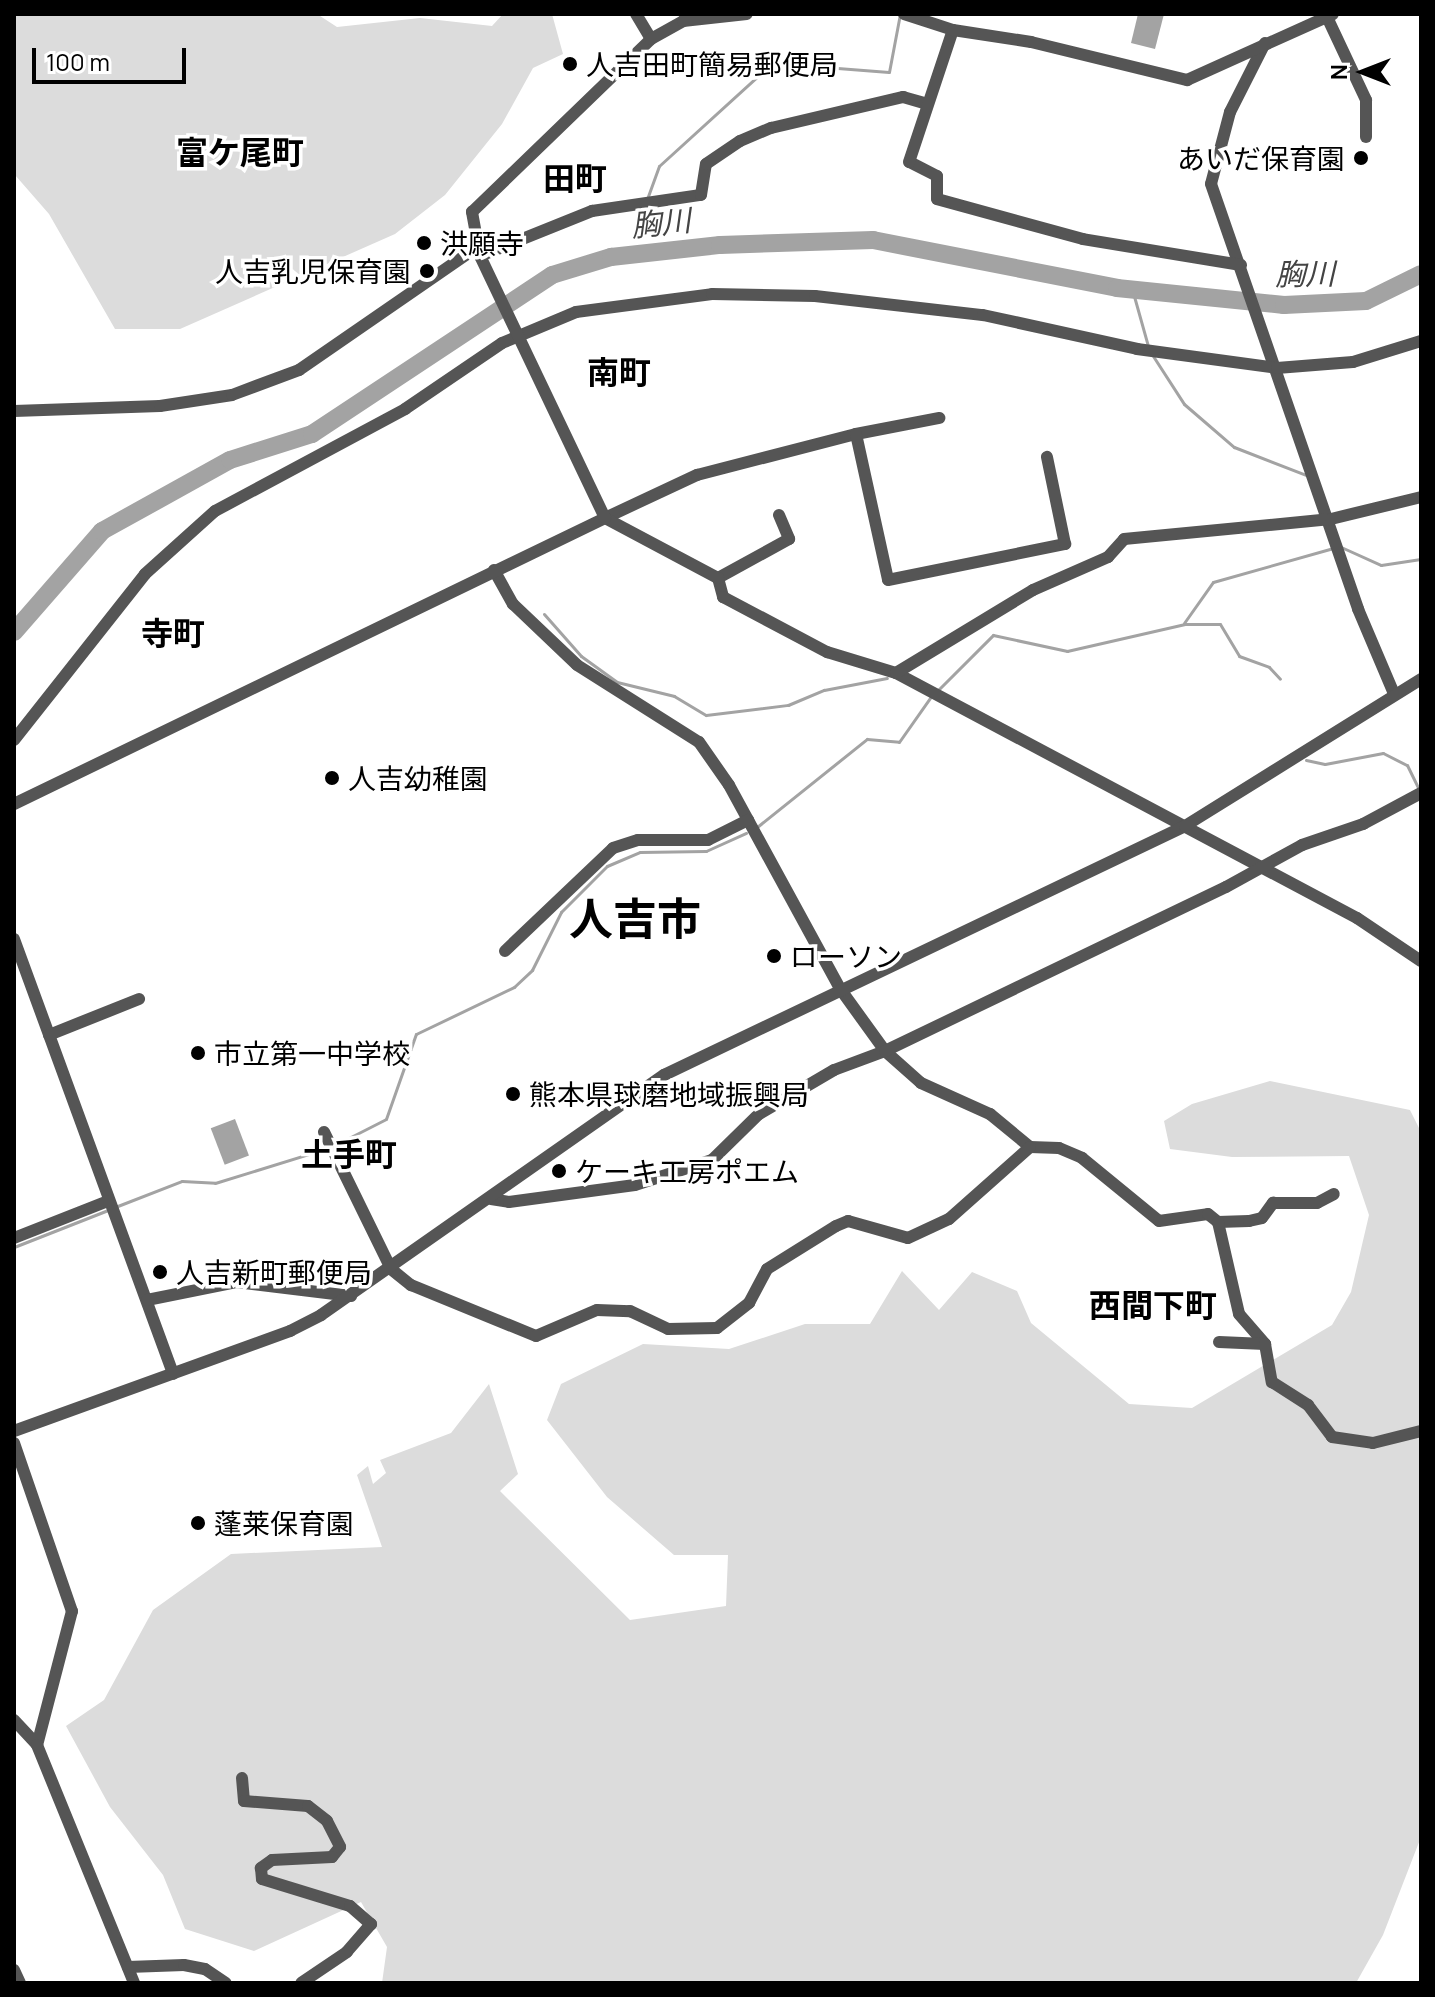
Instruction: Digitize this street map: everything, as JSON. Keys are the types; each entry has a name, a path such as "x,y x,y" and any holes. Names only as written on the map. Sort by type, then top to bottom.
{"street":[{"path":"636,14 651,39"},
{"path":"747,14 683,21 651,39 482,198 472,212 479,251 520,330 605,518 718,578 723,597 827,652 896,673 1390,937 1421,961"},
{"path":"904,14 953,30 1031,42 1172,80 1199,75 1330,15 1366,100 1366,137"},
{"path":"953,30 909,162 937,176 937,199 977,206 1083,239 1243,269"},
{"path":"1265,43 1230,112 1211,184 1339,549 1394,694"},
{"path":"14,411 160,406 232,395 299,370 479,251 592,211 701,195 706,164 740,141 771,128 903,97 927,104"},
{"path":"14,740 121,602 176,541 215,511 405,409 461,367 520,330 605,306 712,294 784,294 983,315 1137,349 1276,364 1353,362 1421,341"},
{"path":"14,804 494,570 697,475 856,434 939,418"},
{"path":"856,434 888,580 1065,544 1047,457"},
{"path":"896,673 1033,590 1108,557 1124,539 1331,519 1421,497"},
{"path":"718,578 789,539 779,515"},
{"path":"494,570 513,604 577,665 699,742 748,820 841,990 885,1051 921,1083 990,1114 1030,1147 1059,1148 1082,1158 1159,1221 1208,1214 1218,1222 1239,1314 1265,1344 1272,1382 1308,1405 1332,1437 1373,1443 1421,1431"},
{"path":"14,1431 290,1331 391,1269 664,1075 1185,826 1421,679"},
{"path":"491,1199 509,1202 635,1185 712,1160 775,1103 834,1070 885,1051 1226,887 1260,866 1419,794"},
{"path":"505,951 613,848 638,840 708,840 748,820"},
{"path":"14,939 173,1374"},
{"path":"49,1035 139,999"},
{"path":"324,1132 391,1269 411,1285 536,1336 597,1310 630,1311 668,1329 701,1332 717,1328 749,1303 767,1269 836,1226 848,1221 908,1238 949,1219 1030,1147"},
{"path":"1218,1222 1262,1218 1273,1203 1317,1203 1334,1194"},
{"path":"14,1238 108,1201"},
{"path":"147,1300 236,1282 351,1296"},
{"path":"1219,1342 1265,1344"},
{"path":"14,1443 72,1611 37,1745"},
{"path":"14,1720 37,1745 134,1983"},
{"path":"242,1778 244,1801 308,1806 327,1821 340,1847 332,1857 272,1860 261,1868 262,1879 350,1906 371,1924 347,1952 301,1983"},
{"path":"128,1967 184,1965 205,1969 226,1983"},
{"path":"14,1970 20,1983"}],"shaded area":[{"path":"14,14 317,14 337,27 420,18 492,26 503,14 552,14 563,54 533,68 502,124 445,195 395,234 180,329 115,329 49,214 15,175"},
{"path":"1138,14 1164,14 1155,49 1131,43"},
{"path":"1270,1081 1410,1110 1421,1132 1421,1837 1383,1935 1356,1983 382,1983 387,1947 361,1902 254,1951 185,1929 163,1875 110,1807 66,1726 104,1700 153,1610 231,1554 382,1547 357,1475 368,1466 373,1484 386,1473 380,1460 451,1433 489,1384 518,1474 500,1491 630,1620 726,1606 728,1555 674,1555 607,1497 547,1420 561,1384 643,1344 729,1349 805,1324 870,1324 902,1271 939,1310 972,1272 1017,1291 1031,1323 1129,1404 1192,1408 1332,1325 1351,1292 1369,1215 1349,1156 1232,1157 1170,1149 1164,1121 1192,1104"},
{"path":"235,1119 249,1155 225,1165 211,1128"}],"waterway":[{"path":"647,199 659,166 759,75 799,65 889,72 900,14"},
{"name":"胸川","path":"14,632 102,531 230,460 312,434 552,275 611,257 720,245 873,240 1117,288 1284,305 1366,301 1421,274"},
{"path":"1132,289 1148,346"},
{"path":"1153,356 1184,404 1234,447 1306,475"},
{"path":"1341,547 1381,565 1421,559"},
{"path":"1184,623 1213,582 1333,548"},
{"path":"544,614 581,656 617,682 674,696 706,715 788,705 824,690 887,678"},
{"path":"938,690 993,635 1067,651 1185,624 1220,624 1239,656 1269,667 1280,679"},
{"path":"757,827 867,739 899,742 932,695"},
{"path":"1306,760 1325,764 1383,753 1407,765 1419,790"},
{"path":"333,1146 386,1119 416,1034 514,987 532,970 561,912 607,866 640,852 706,851 746,833"},
{"path":"115,1207 182,1181 215,1183 328,1148"},
{"path":"14,1247 108,1210"}],"place":[{"name":"人吉田町簡易郵便局","path":"570,64"},
{"name":"あいだ保育園","path":"1361,158"},
{"name":"洪願寺","path":"424,243"},
{"name":"人吉乳児保育園","path":"427,271"},
{"name":"人吉幼稚園","path":"332,778"},
{"name":"ローソン","path":"774,956"},
{"name":"市立第一中学校","path":"198,1053"},
{"name":"熊本県球磨地域振興局","path":"513,1094"},
{"name":"ケーキ工房ポエム","path":"559,1171"},
{"name":"人吉新町郵便局","path":"160,1272"},
{"name":"蓬莱保育園","path":"198,1523"}],"district":[{"name":"富ケ尾町","path":"240,152"},
{"name":"田町","path":"575,178"},
{"name":"南町","path":"619,372"},
{"name":"寺町","path":"173,633"},
{"name":"人吉市","path":"635,918"},
{"name":"土手町","path":"349,1154"},
{"name":"西間下町","path":"1153,1305"}]}
